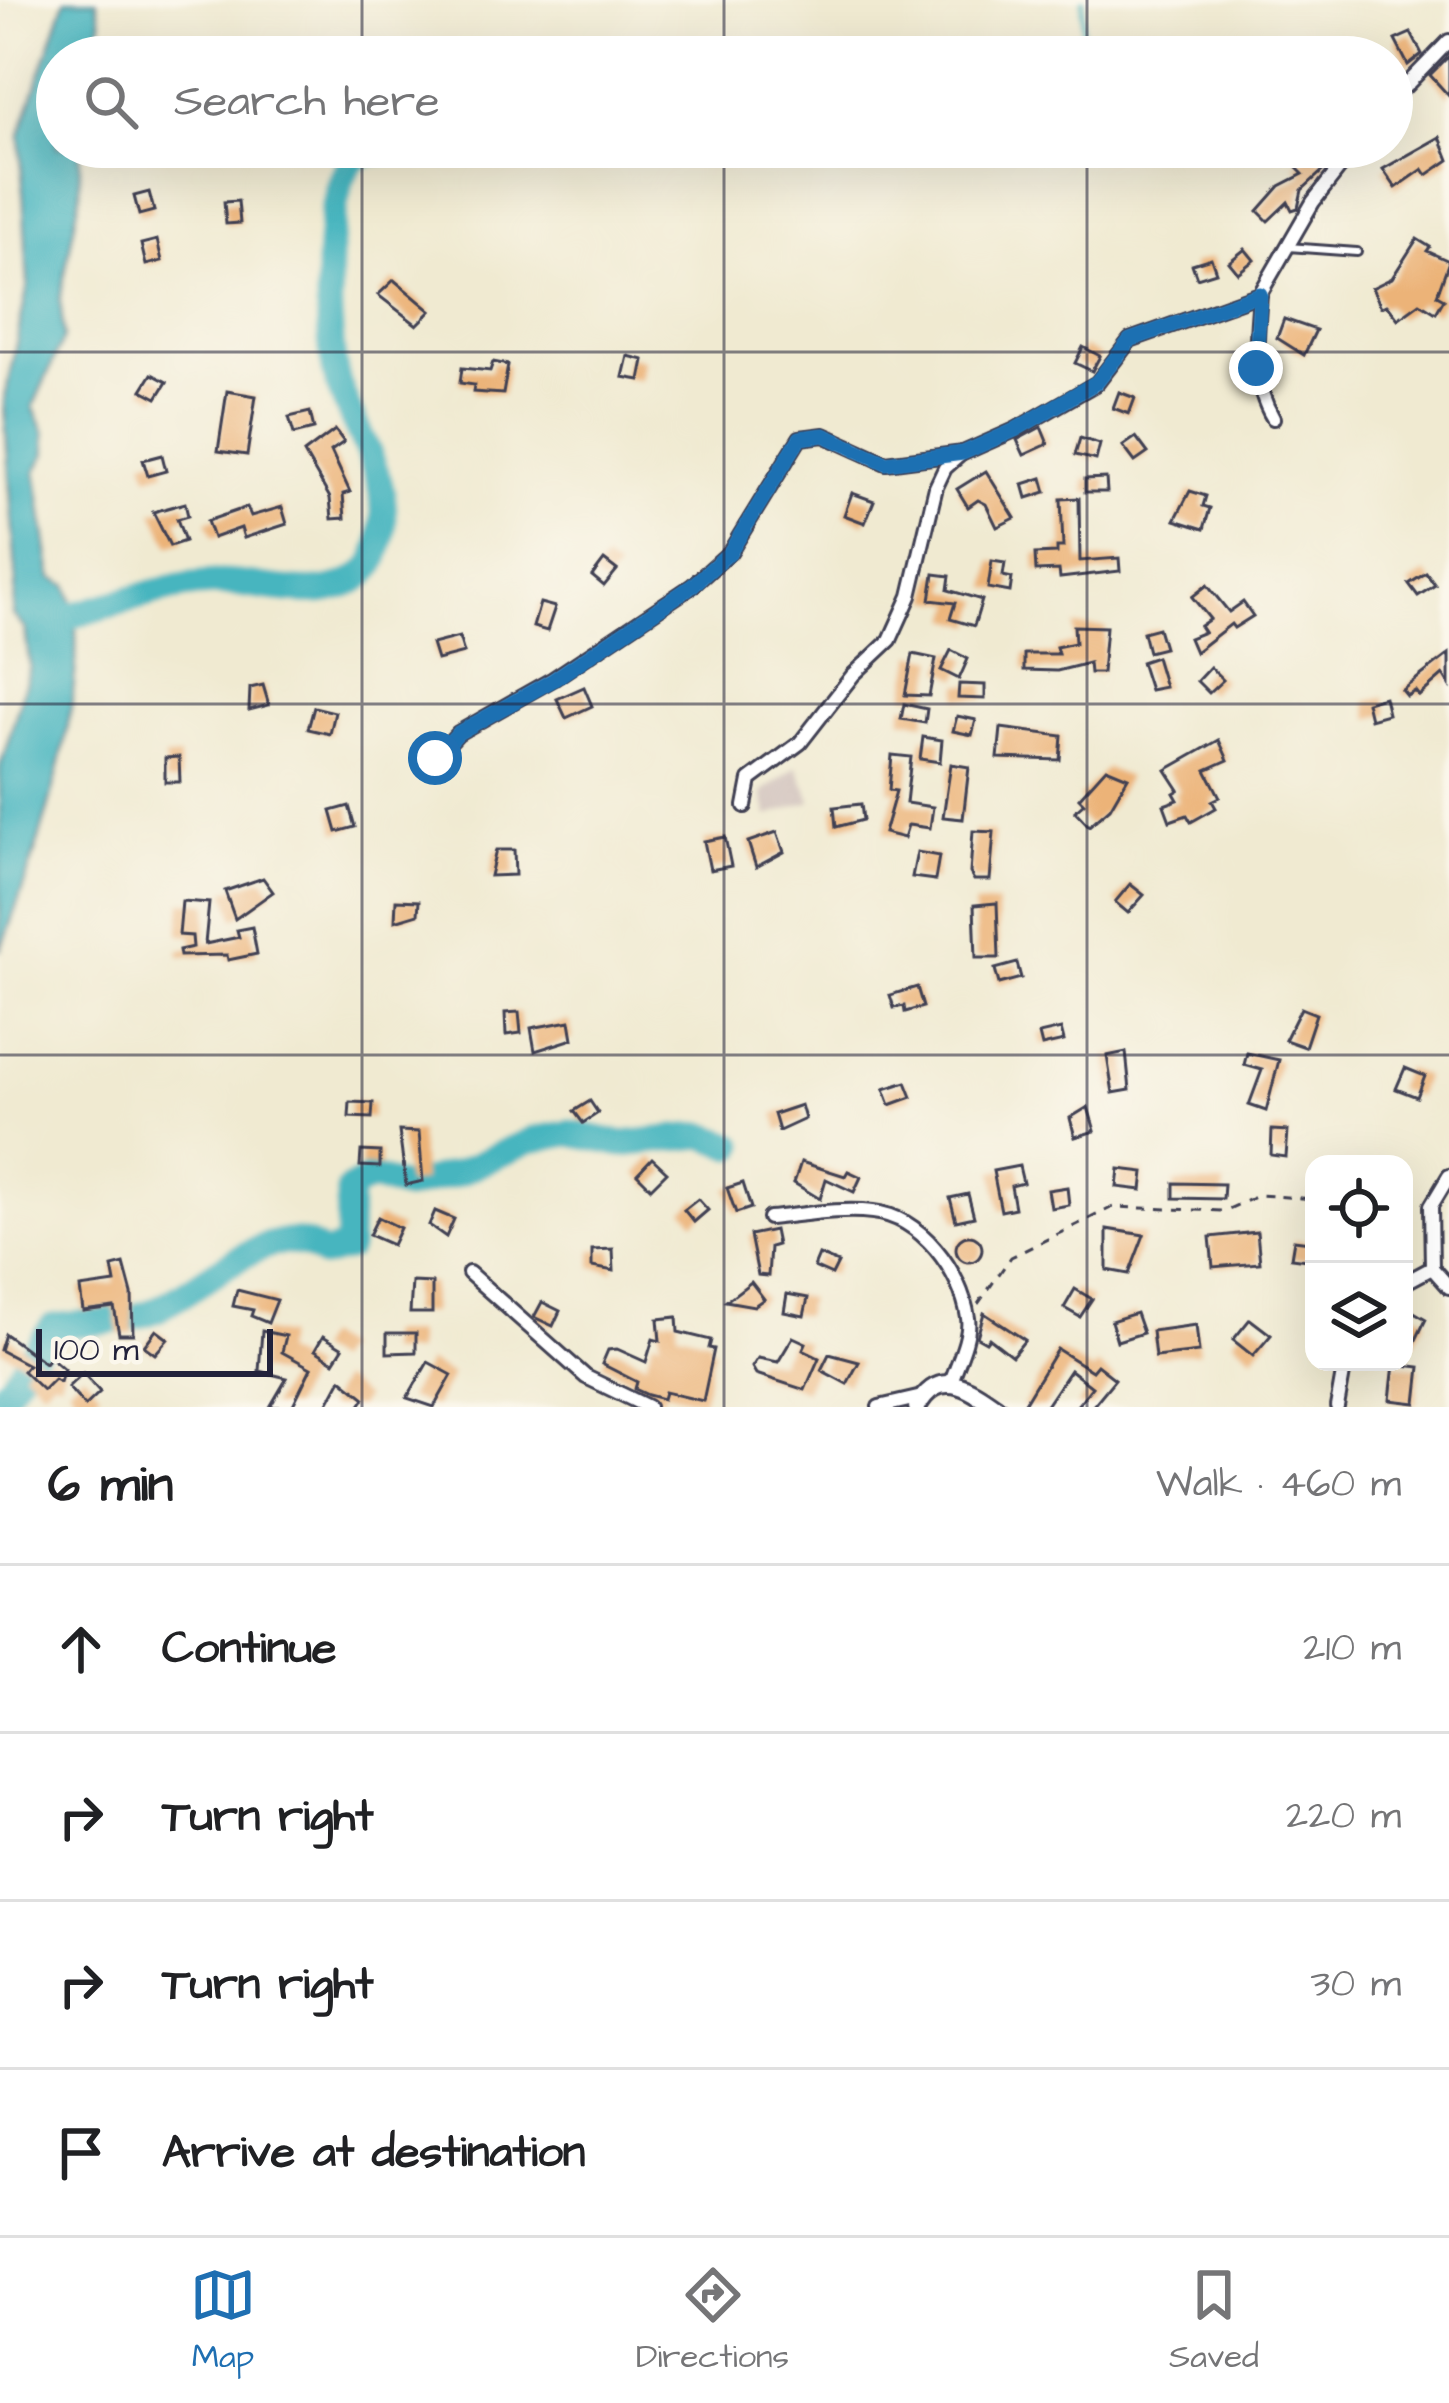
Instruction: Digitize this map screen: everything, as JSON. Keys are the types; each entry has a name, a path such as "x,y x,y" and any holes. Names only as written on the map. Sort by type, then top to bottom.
{"street":[{"path":"1413,78 1449,40"},
{"path":"1273,418 1261,397 1256,368 1260,294 1284,248 1341,168"},
{"path":"745,806 750,780 800,743 890,640 910,596 936,487 945,468 963,453 1015,430 1097,382 1130,340 1260,294"},
{"path":"435,758 458,733 553,680 692,586 730,552 800,438 824,435 886,463 963,453"},
{"path":"1449,1176 1431,1206 1432,1268 1449,1287"},
{"path":"769,1218 844,1210 878,1212 912,1223 947,1266 970,1321 951,1382 920,1402 879,1407"},
{"path":"1413,1278 1432,1268"},
{"path":"469,1273 586,1377 648,1407"},
{"path":"1337,1407 1343,1371"},
{"path":"951,1382 964,1384 996,1407"}],"lane":[{"path":"1284,248 1357,252"}],"path":[{"path":"970,1321 1011,1257 1113,1208 1224,1211 1260,1195 1305,1198"}],"shaded area":[{"path":"797,766 812,801 768,816 762,793"}],"water":[{"path":"65,0 97,0 101,23 96,36 53,36"},
{"path":"36,87 36,168 80,168 80,195 60,299 64,337 33,407 45,433 46,453 36,471 52,578 67,585 75,622 76,667 59,768 0,951 0,768 30,667 25,629 13,615 16,576 4,402 28,285 20,135"}],"building":[{"path":"1413,37 1422,54 1413,61"},
{"path":"1449,56 1449,96 1430,75"},
{"path":"1440,137 1449,160 1427,175 1423,169 1396,188 1383,169 1413,168 1413,152"},
{"path":"1297,168 1326,168 1302,190 1298,208 1292,210 1288,202 1268,221 1258,211 1280,186 1303,174"},
{"path":"149,192 154,211 139,215 134,196"},
{"path":"238,201 240,223 226,224 224,202"},
{"path":"1417,239 1430,247 1427,251 1449,261 1437,295 1444,299 1436,313 1420,303 1398,319 1387,305 1381,307 1372,288 1392,278"},
{"path":"157,240 162,261 146,265 141,244"},
{"path":"1245,249 1254,260 1238,273 1229,262"},
{"path":"1211,258 1216,272 1197,278 1192,264"},
{"path":"394,280 431,311 417,325 378,295"},
{"path":"1284,319 1316,330 1304,355 1277,338"},
{"path":"1083,347 1100,356 1092,371 1075,363"},
{"path":"628,356 644,360 640,380 623,377"},
{"path":"493,362 508,365 503,394 473,392 474,385 460,383 462,368 490,371"},
{"path":"152,374 167,382 157,398 142,390"},
{"path":"227,391 256,396 247,455 218,451"},
{"path":"1119,392 1135,398 1129,414 1113,408"},
{"path":"310,412 314,429 294,434 289,417"},
{"path":"1041,427 1048,444 1024,455 1017,440"},
{"path":"335,430 344,442 331,451 350,492 343,494 345,518 332,519 330,498 304,453"},
{"path":"1136,437 1148,453 1135,462 1123,446"},
{"path":"1080,438 1100,444 1096,460 1075,455"},
{"path":"162,455 166,471 148,476 143,460"},
{"path":"986,471 1015,518 997,527 986,504 978,500 968,507 957,489"},
{"path":"1042,478 1046,492 1027,498 1023,484"},
{"path":"1106,478 1107,492 1085,492 1085,479"},
{"path":"1190,491 1206,496 1203,506 1210,508 1204,529 1175,520"},
{"path":"852,493 874,501 865,523 844,515"},
{"path":"1079,498 1080,561 1119,558 1120,571 1060,578 1059,570 1036,571 1035,554 1057,553 1057,547 1063,547 1061,499"},
{"path":"185,503 188,516 177,519 185,541 170,546 153,512"},
{"path":"247,507 251,516 282,507 287,524 244,538 241,528 213,538 207,521"},
{"path":"604,560 617,570 604,586 592,576"},
{"path":"992,561 1005,563 1003,576 1012,578 1010,592 988,588"},
{"path":"1426,573 1435,585 1418,596 1409,584"},
{"path":"934,574 950,576 948,590 982,600 974,626 950,619 955,603 930,600"},
{"path":"1207,585 1229,612 1243,602 1253,616 1234,628 1231,624 1195,652 1189,638 1204,632 1200,626 1210,619 1192,597"},
{"path":"540,603 555,607 547,631 533,627"},
{"path":"1074,626 1106,627 1102,673 1090,673 1089,663 1057,671 1024,670 1024,654 1058,654 1056,647 1075,643"},
{"path":"1158,628 1164,648 1148,652 1143,632"},
{"path":"459,637 464,653 437,660 432,644"},
{"path":"951,650 968,659 959,679 941,670"},
{"path":"913,654 936,659 929,696 905,695"},
{"path":"1449,654 1449,685 1443,675 1419,696 1415,691 1407,696 1402,690"},
{"path":"1156,657 1165,687 1150,690 1141,662"},
{"path":"1210,667 1223,680 1209,693 1197,681"},
{"path":"959,684 985,685 985,699 958,698"},
{"path":"263,685 269,705 249,710 250,688"},
{"path":"584,687 592,706 566,718 557,699"},
{"path":"1384,697 1388,714 1370,719 1366,702"},
{"path":"904,704 927,709 925,723 901,719"},
{"path":"314,707 335,712 330,734 308,729"},
{"path":"957,716 976,720 972,735 953,731"},
{"path":"1001,728 1062,736 1060,760 998,758"},
{"path":"923,737 942,740 940,762 920,759"},
{"path":"1219,740 1228,760 1206,770 1220,797 1212,801 1216,808 1191,822 1187,815 1170,821 1164,805 1178,800 1174,793 1179,790 1166,770"},
{"path":"892,755 911,757 906,803 933,807 930,828 908,825 904,838 884,833 896,791 889,790"},
{"path":"179,757 180,782 165,782 165,758"},
{"path":"951,764 969,767 963,819 943,817"},
{"path":"1106,768 1128,777 1110,808 1089,826 1075,811 1084,803 1079,798"},
{"path":"861,804 863,820 836,827 834,807"},
{"path":"349,806 355,827 337,832 331,811"},
{"path":"973,831 994,832 990,880 974,880 970,873"},
{"path":"777,832 784,852 756,867 748,842"},
{"path":"725,837 731,866 710,870 704,841"},
{"path":"496,850 514,850 515,875 490,876"},
{"path":"917,852 939,856 935,880 912,877"},
{"path":"263,878 273,892 235,919 225,891"},
{"path":"1130,884 1144,895 1128,913 1115,902"},
{"path":"396,900 419,901 418,914 395,921"},
{"path":"182,901 209,903 205,944 239,937 237,930 252,927 257,954 228,960 227,955 180,956 179,950 193,947 192,936 179,935"},
{"path":"997,903 999,958 976,958 974,905"},
{"path":"1017,963 1021,978 999,984 995,969"},
{"path":"917,987 923,1007 905,1012 904,1006 894,1008 890,995"},
{"path":"1301,1008 1316,1014 1305,1047 1285,1040"},
{"path":"519,1012 521,1033 506,1035 505,1013"},
{"path":"570,1021 573,1039 535,1051 531,1028"},
{"path":"1061,1029 1064,1041 1042,1046 1039,1034"},
{"path":"1126,1052 1130,1090 1113,1093 1107,1056"},
{"path":"1247,1053 1279,1060 1266,1111 1249,1105 1262,1070 1244,1065"},
{"path":"1405,1068 1425,1076 1417,1097 1396,1089"},
{"path":"906,1082 912,1097 890,1105 884,1089"},
{"path":"590,1101 598,1113 583,1123 574,1111"},
{"path":"350,1102 373,1103 372,1118 349,1117"},
{"path":"801,1105 805,1119 779,1131 774,1114"},
{"path":"1088,1107 1095,1131 1075,1137 1070,1118"},
{"path":"1272,1130 1288,1131 1286,1157 1271,1155"},
{"path":"399,1131 419,1132 423,1181 406,1185"},
{"path":"361,1151 380,1152 380,1167 360,1166"},
{"path":"652,1158 667,1172 651,1188 637,1174"},
{"path":"801,1162 861,1177 854,1192 826,1179 820,1199 794,1183"},
{"path":"1019,1166 1023,1183 1011,1186 1015,1208 1001,1211 993,1171"},
{"path":"1119,1169 1144,1172 1142,1190 1117,1187"},
{"path":"743,1183 751,1208 736,1213 727,1188"},
{"path":"1174,1183 1224,1184 1223,1199 1174,1198"},
{"path":"1067,1187 1069,1205 1051,1208 1048,1190"},
{"path":"968,1194 974,1217 956,1221 950,1198"},
{"path":"698,1199 708,1210 694,1222 684,1210"},
{"path":"435,1211 454,1219 446,1237 429,1225"},
{"path":"378,1217 400,1228 392,1245 369,1235"},
{"path":"1107,1229 1144,1235 1129,1274 1107,1270"},
{"path":"774,1230 777,1245 770,1247 768,1276 758,1275 750,1235"},
{"path":"1257,1232 1260,1263 1213,1267 1210,1237"},
{"path":"969,1236 982,1249 969,1262 956,1249"},
{"path":"1294,1240 1305,1241 1305,1260 1291,1258"},
{"path":"613,1249 614,1271 592,1267 592,1250"},
{"path":"819,1255 838,1263 832,1275 814,1267"},
{"path":"124,1264 132,1294 133,1334 119,1334 114,1307 83,1311 80,1288 115,1283 112,1267"},
{"path":"412,1282 432,1283 432,1313 410,1313"},
{"path":"751,1282 764,1299 754,1306 726,1301"},
{"path":"1075,1289 1092,1299 1080,1317 1064,1308"},
{"path":"237,1290 277,1300 268,1323 251,1316 253,1310 233,1306"},
{"path":"787,1294 808,1298 804,1316 784,1312"},
{"path":"542,1302 560,1311 553,1326 534,1317"},
{"path":"984,1313 1025,1340 1012,1356 989,1338 986,1342 977,1337"},
{"path":"1136,1313 1143,1333 1117,1341 1111,1321"},
{"path":"1413,1314 1426,1319 1414,1344 1413,1344"},
{"path":"677,1317 678,1332 711,1340 709,1348 714,1349 703,1401 665,1392 663,1399 648,1395 635,1389 637,1382 602,1364 608,1350 617,1349 646,1362 653,1339 660,1341 658,1319"},
{"path":"1250,1319 1271,1335 1253,1356 1233,1340"},
{"path":"1196,1325 1199,1352 1155,1357 1152,1331"},
{"path":"156,1330 168,1339 155,1354 144,1346"},
{"path":"262,1331 286,1336 282,1352 311,1368 292,1407 270,1407 287,1378 259,1371"},
{"path":"387,1333 416,1333 416,1352 387,1353"},
{"path":"5,1334 45,1363 50,1357 64,1369 60,1382 54,1379 43,1390 23,1371 28,1365 0,1350"},
{"path":"323,1336 343,1348 334,1362 315,1350"},
{"path":"793,1337 806,1343 803,1350 819,1358 805,1390 756,1374 752,1367 758,1358 778,1362"},
{"path":"1057,1349 1092,1371 1097,1365 1115,1379 1092,1407 1076,1407 1092,1387 1070,1370 1045,1407 1022,1407"},
{"path":"829,1354 859,1362 847,1384 821,1370"},
{"path":"428,1362 452,1375 434,1407 407,1398"},
{"path":"1420,1367 1416,1403 1390,1400 1393,1371"},
{"path":"83,1373 100,1392 85,1406 68,1387"},
{"path":"341,1379 365,1398 359,1407 326,1407"}],"waterway":[{"path":"1082,36 1083,0"},
{"path":"69,616 195,585 333,589 372,566 384,523 383,501 372,461 338,382 330,334 331,231 336,200 349,168"},
{"path":"0,1400 52,1327 153,1311 260,1248 303,1244 323,1255 348,1248 349,1190 371,1178 405,1188 458,1173 532,1140 570,1133 622,1144 703,1135 733,1146"}],"route":[{"path":"435,758 458,733 553,680 692,586 730,552 800,438 824,435 886,463 963,453 1015,430 1097,382 1130,340 1260,294 1256,368"}]}
